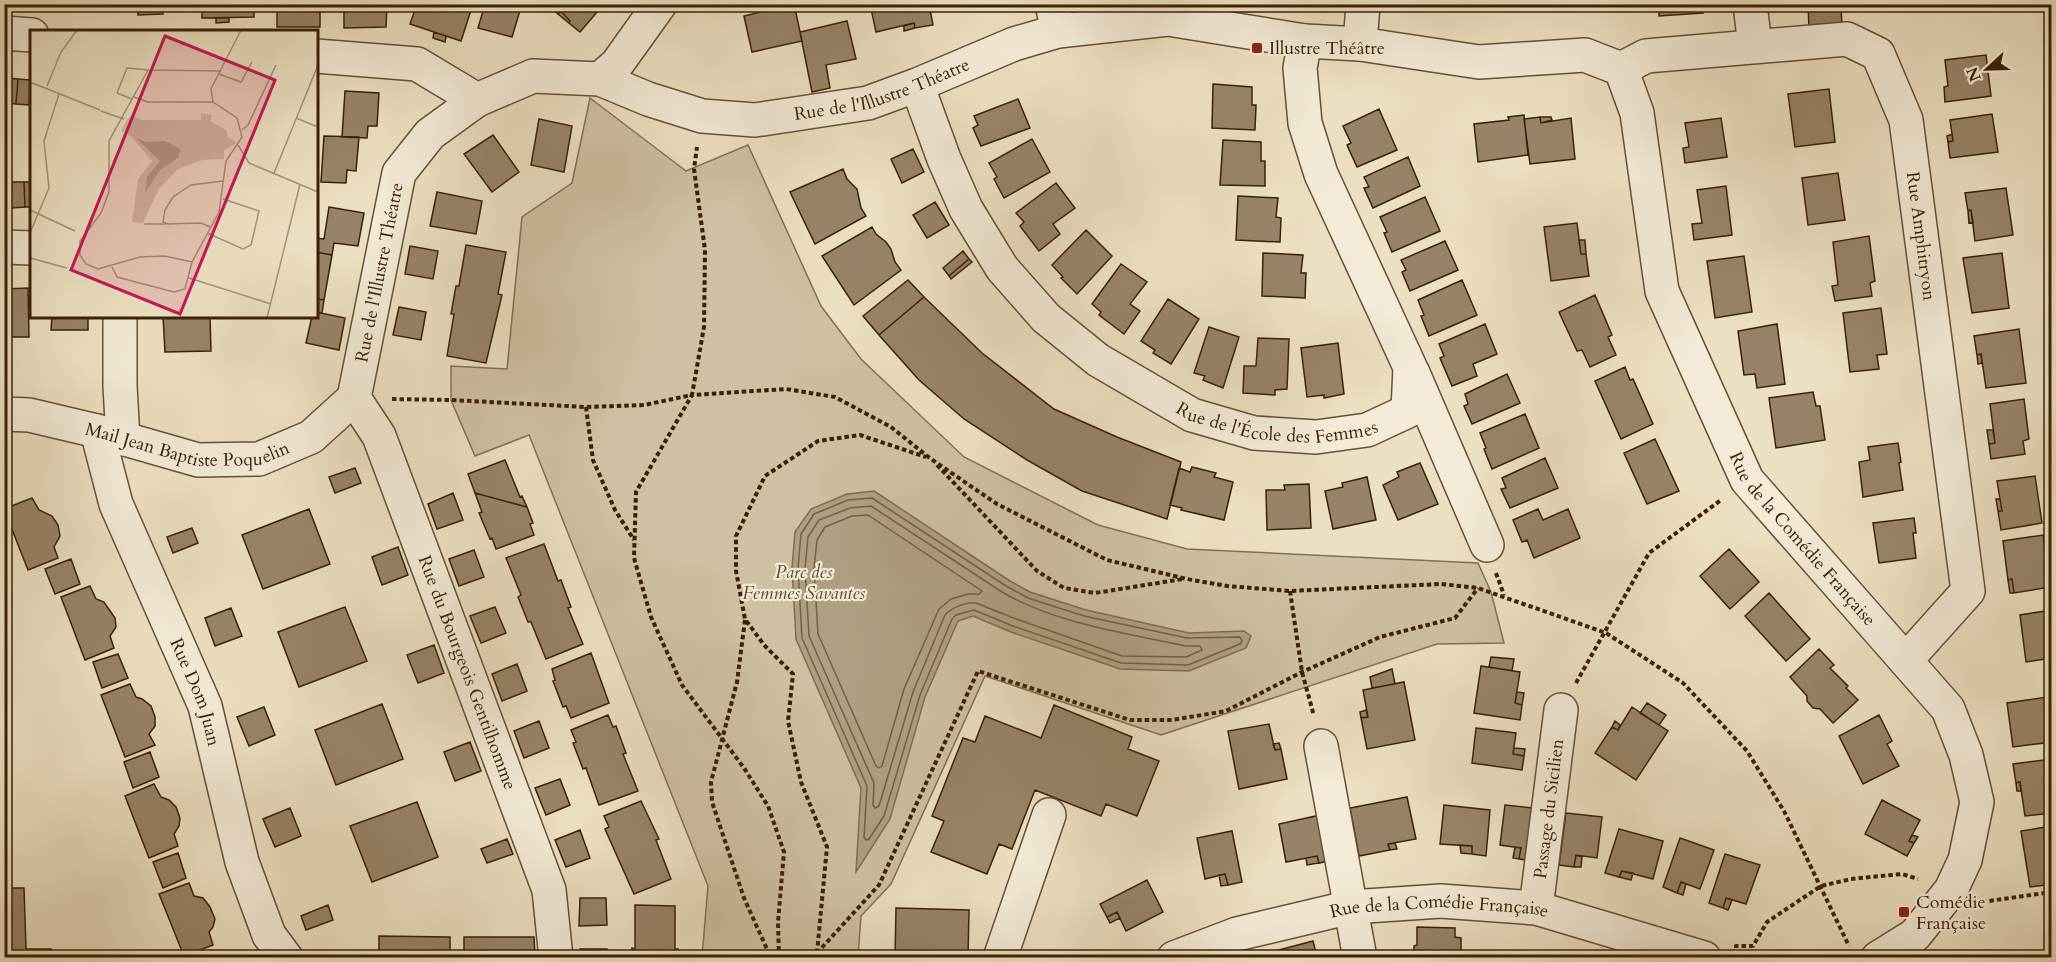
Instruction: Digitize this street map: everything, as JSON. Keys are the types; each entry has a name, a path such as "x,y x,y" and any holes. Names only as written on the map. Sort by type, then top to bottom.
{"street":[{"path":"600,79 617,64 660,4"},
{"path":"1360,44 1363,4"},
{"path":"1750,4 1755,46"},
{"name":"Rue de l'Illustre Théatre","path":"357,386 399,173 430,134 477,100 534,76 600,79 648,99 702,116 755,120 868,103 1014,44 1055,18 1168,18 1305,41 1360,44 1479,62 1585,55 1621,69"},
{"path":"4,33 30,35"},
{"name":"Rue Amphitryon","path":"1621,69 1646,56 1847,39 1878,54 1906,120 1968,591 1906,660"},
{"name":"Rue de l'École des Femmes","path":"917,85 944,159 966,209 1002,268 1046,318 1098,360 1192,415 1254,433 1316,437 1367,430 1408,411 1410,367 1322,174 1305,123 1300,68 1305,41"},
{"path":"318,56 417,64 477,100"},
{"name":"Rue de la Comédie Française","path":"1621,69 1637,113 1662,291 1747,480 1948,710 1966,755 1977,802 1965,860 1951,890 1915,935 1864,952"},
{"path":"4,247 30,248"},
{"name":"Rue Dom Juan","path":"120,318 120,386 110,435 116,504 205,706 242,862 268,935 286,957"},
{"path":"1410,367 1487,545"},
{"name":"Mail Jean Baptiste Poquelin","path":"4,414 29,415 198,460 259,459 311,437 357,386"},
{"name":"Rue du Bourgeois Gentilhomme","path":"357,386 379,436 549,890 556,957"},
{"name":"Passage du Sicilien","path":"1536,908 1561,710"},
{"path":"1321,746 1360,957"},
{"path":"1000,957 1048,815"},
{"name":"Rue de la Comédie Française","path":"1174,957 1237,934 1351,907 1441,901 1536,908 1704,957"}],"path":[{"path":"702,116 694,169 705,250 704,327 692,395 636,492 633,558 651,617 682,685 744,768 768,806 784,852 778,922 779,957"},
{"path":"357,386 382,382 381,399 586,407 644,405 692,395 786,389 835,397 891,427 931,459 997,504 1107,560 1227,586 1290,591 1441,584 1478,588 1606,633 1683,683 1747,751 1784,812 1821,886 1864,952"},
{"path":"586,407 593,460 615,510 634,541"},
{"path":"771,957 744,898 712,802 711,782 737,682 745,619 736,570 736,536 765,476 818,441 860,435 931,459 1037,571 1064,588 1095,593 1187,579"},
{"path":"1561,710 1649,553 1747,480"},
{"path":"811,957 879,885 978,671 1130,720 1172,720 1226,711 1302,672 1380,637 1455,618 1478,588"},
{"path":"1290,591 1302,672 1321,746"},
{"path":"745,619 764,645 793,674 789,721 801,782 827,847 817,953"},
{"path":"1734,957 1736,946 1753,946 1767,922 1821,886 1851,879 1902,874 1982,902 2052,892"}],"green space":[{"name":"Parc des Femmes Savantes","path":"590,98 686,171 748,145 821,306 861,359 964,457 1098,525 1187,549 1478,563 1491,592 1504,643 1437,644 1161,735 985,676 891,884 861,916 858,957 702,957 708,886 529,435 475,456 451,400 451,366 507,369 522,217 572,183"}],"water":[{"path":"874,491 1030,592 1086,610 1189,633 1244,631 1251,636 1246,648 1189,671 1120,669 1011,632 973,616 958,621 925,697 890,819 856,872 861,788 796,639 792,568 795,532 811,509 847,494"}],"building":[{"path":"76,4 115,4 115,11 90,11 90,5"},
{"path":"138,4 178,4 178,9 163,9 163,14 138,15"},
{"path":"202,4 254,4 254,17 202,18"},
{"path":"277,4 320,4 320,27 277,27"},
{"path":"344,4 387,4 386,27 344,28"},
{"path":"417,4 473,4 461,41 410,24"},
{"path":"485,4 522,4 512,37 478,28"},
{"path":"604,4 580,32 569,23 570,21 561,11 558,14 547,5"},
{"path":"794,4 802,41 752,52 744,16"},
{"path":"870,4 929,4 933,25 915,28 914,23 876,32"},
{"path":"1659,4 1702,4 1703,13 1659,16"},
{"path":"1808,4 1841,4 1842,27 1809,29"},
{"path":"561,11 570,21 569,23 558,14"},
{"path":"216,18 229,18 229,22 216,23"},
{"path":"847,21 856,59 826,65 830,88 812,92 800,32"},
{"path":"914,23 915,28 904,31 904,26"},
{"path":"434,32 446,36 445,42 433,38"},
{"path":"4,54 7,54 5,78 18,79 16,104 4,103"},
{"path":"1986,55 1991,96 1945,102 1944,87 1948,86 1945,60"},
{"path":"18,79 30,80 29,105 16,104"},
{"path":"1213,84 1252,87 1252,105 1256,105 1255,130 1212,128"},
{"path":"1829,89 1835,142 1795,147 1788,94"},
{"path":"345,91 379,93 377,126 368,126 367,138 342,137"},
{"path":"1018,99 1030,128 981,146 973,128 978,125 974,116"},
{"path":"1379,109 1397,150 1357,167 1347,145 1351,143 1343,126"},
{"path":"1992,114 1998,152 1950,158 1948,142 1953,141 1950,120"},
{"path":"1524,115 1528,155 1478,162 1474,124 1509,120 1508,117"},
{"path":"1540,117 1551,117 1552,120 1541,123"},
{"path":"1540,117 1541,123 1571,118 1575,159 1530,164 1524,119"},
{"path":"1721,118 1727,157 1685,163 1683,148 1689,147 1685,123"},
{"path":"539,119 572,126 564,172 531,165"},
{"path":"1952,134 1953,141 1948,142 1947,136"},
{"path":"493,135 519,172 492,192 464,154"},
{"path":"324,136 359,137 356,171 347,170 346,183 321,182"},
{"path":"1032,139 1050,172 1004,198 994,179 997,177 989,163"},
{"path":"1223,140 1261,142 1261,161 1265,161 1265,186 1220,185"},
{"path":"913,149 924,172 902,183 891,159"},
{"path":"1408,157 1420,186 1373,208 1364,188 1369,187 1364,177"},
{"path":"843,169 847,179 857,189 861,208 866,216 815,244 790,192"},
{"path":"1838,173 1845,220 1808,225 1802,178"},
{"path":"10,182 24,182 25,207 11,208 11,231 4,231 4,189 10,189"},
{"path":"24,182 30,182 30,207 25,207"},
{"path":"1056,183 1075,208 1053,224 1060,234 1039,251 1020,226 1024,222 1016,213"},
{"path":"1726,186 1732,235 1694,240 1692,224 1702,223 1697,190"},
{"path":"2006,188 2013,235 1975,241 1971,210 1968,211 1965,193"},
{"path":"437,192 482,201 476,234 430,226"},
{"path":"1238,196 1278,198 1276,217 1281,218 1280,242 1236,240"},
{"path":"1425,197 1440,231 1392,252 1380,217"},
{"path":"935,202 949,225 927,238 913,215"},
{"path":"329,207 364,213 358,246 334,243 332,255 318,252 318,238 324,239"},
{"path":"1971,210 1973,222 1969,223 1968,211"},
{"path":"1577,223 1581,254 1586,254 1589,276 1551,281 1544,227"},
{"path":"872,227 891,249 895,262 901,270 854,305 822,256"},
{"path":"1086,230 1112,256 1077,294 1052,265"},
{"path":"1869,236 1875,281 1870,283 1872,296 1835,301 1832,286 1838,285 1833,242"},
{"path":"1579,240 1585,240 1586,254 1581,254"},
{"path":"1445,241 1458,270 1410,291 1402,272 1406,270 1401,260"},
{"path":"466,245 506,252 498,294 502,295 486,363 447,356 454,314 451,314 456,286 459,286"},
{"path":"410,246 438,251 433,279 405,274"},
{"path":"963,251 969,259 949,276 943,268"},
{"path":"318,252 332,255 324,300 318,299"},
{"path":"1263,253 1303,255 1301,273 1306,273 1305,298 1262,296"},
{"path":"2002,253 2009,308 1972,313 1963,258"},
{"path":"1744,256 1752,312 1715,318 1707,261"},
{"path":"969,259 972,262 951,279 949,276"},
{"path":"1121,264 1147,282 1130,304 1140,311 1124,334 1099,315 1101,312 1092,304"},
{"path":"908,280 924,297 879,335 863,316"},
{"path":"1462,280 1477,315 1429,336 1421,316 1424,315 1418,300"},
{"path":"28,288 29,337 4,337 4,289"},
{"path":"1595,295 1612,335 1608,337 1616,355 1590,367 1582,350 1577,351 1559,312"},
{"path":"924,297 982,353 1054,409 1181,462 1167,519 1082,491 1027,460 964,419 919,380 879,335"},
{"path":"318,299 324,300 322,313 318,312"},
{"path":"1168,299 1199,319 1171,364 1153,353 1155,350 1141,341"},
{"path":"399,307 426,312 421,340 393,335"},
{"path":"1881,308 1887,354 1877,355 1879,369 1850,372 1843,313"},
{"path":"318,312 345,318 339,350 306,343 312,318 318,318"},
{"path":"52,318 88,318 88,330 51,330"},
{"path":"163,318 210,318 211,351 165,352"},
{"path":"1485,324 1497,354 1473,364 1477,376 1452,386 1440,358 1444,356 1439,344"},
{"path":"1777,324 1785,384 1757,388 1755,374 1744,375 1738,331"},
{"path":"1209,327 1239,337 1223,388 1203,380 1205,376 1194,373"},
{"path":"2019,329 2026,383 1986,388 1981,354 1977,355 1974,336"},
{"path":"1258,338 1289,339 1287,389 1275,390 1275,395 1243,393 1244,366 1256,366"},
{"path":"1338,343 1344,394 1324,398 1324,395 1307,397 1301,348"},
{"path":"1981,354 1982,363 1978,364 1977,355"},
{"path":"1625,367 1630,380 1633,379 1653,424 1621,439 1595,381"},
{"path":"1507,374 1520,403 1472,424 1464,406 1468,404 1465,394"},
{"path":"1813,392 1816,406 1820,406 1825,440 1776,448 1769,398"},
{"path":"2024,399 2029,439 2023,441 2025,454 1991,459 1989,444 1995,443 1990,404"},
{"path":"1525,414 1539,448 1492,469 1480,433"},
{"path":"1987,430 1993,430 1995,443 1989,444"},
{"path":"1655,439 1679,491 1647,504 1624,453"},
{"path":"1898,443 1903,490 1863,497 1859,462 1870,460 1868,447"},
{"path":"1545,458 1558,488 1510,508 1501,489 1506,488 1502,478"},
{"path":"505,460 520,497 522,496 527,507 475,493 468,474"},
{"path":"1420,463 1438,504 1398,520 1383,485 1399,477 1397,472"},
{"path":"1192,467 1216,473 1214,477 1233,482 1224,520 1181,510 1182,508 1170,505 1179,468 1190,472"},
{"path":"355,468 361,483 335,493 329,477"},
{"path":"2035,476 2042,523 2001,530 1998,511 2002,511 1997,481"},
{"path":"1367,477 1376,520 1333,529 1325,491 1343,487 1342,483"},
{"path":"1309,484 1311,528 1267,530 1266,490 1285,490 1284,485"},
{"path":"453,493 463,520 437,529 428,504"},
{"path":"475,493 527,507 533,523 530,524 534,535 496,549 479,513 482,512"},
{"path":"32,498 39,510 52,516 58,525 60,536 54,547 58,558 28,570 4,509"},
{"path":"1996,499 2000,499 2002,511 1998,511"},
{"path":"309,509 330,564 263,589 242,535"},
{"path":"1538,509 1543,520 1568,509 1580,538 1534,558 1527,540 1522,542 1513,520"},
{"path":"1914,518 1916,558 1879,563 1873,523"},
{"path":"192,528 198,543 173,553 167,537"},
{"path":"2043,535 2051,587 2014,593 2012,579 2008,580 2003,541"},
{"path":"544,544 558,581 561,580 571,607 568,608 583,644 546,659 518,597 521,595 506,558"},
{"path":"398,547 408,575 382,585 372,557"},
{"path":"1729,549 1759,582 1730,609 1700,576"},
{"path":"474,550 484,577 459,586 449,559"},
{"path":"71,559 80,584 55,594 45,569"},
{"path":"2012,579 2014,593 2010,593 2008,580"},
{"path":"90,586 96,599 104,602 115,618 116,627 110,636 114,648 85,660 61,597"},
{"path":"1769,593 1810,639 1786,661 1745,616"},
{"path":"345,607 367,661 299,687 278,632"},
{"path":"495,607 506,633 481,643 470,616"},
{"path":"231,608 242,636 215,646 205,618"},
{"path":"2052,610 2052,658 2026,662 2020,615"},
{"path":"434,645 444,673 418,683 407,655"},
{"path":"1819,649 1834,665 1830,668 1858,700 1833,723 1820,709 1813,708 1807,701 1807,696 1790,677"},
{"path":"591,653 609,703 571,718 566,706 563,707 553,681 555,680 552,669"},
{"path":"118,654 128,678 102,688 93,662"},
{"path":"1491,657 1514,659 1512,671 1489,667"},
{"path":"517,664 527,691 502,701 492,674"},
{"path":"1481,666 1520,672 1515,703 1522,705 1520,720 1474,713"},
{"path":"1392,669 1395,684 1372,688 1370,677"},
{"path":"1404,682 1415,740 1367,749 1361,718 1368,717 1363,690"},
{"path":"130,684 136,697 151,706 155,726 149,734 155,745 125,757 101,695"},
{"path":"1517,692 1524,693 1522,705 1515,703"},
{"path":"2047,697 2052,742 2013,747 2007,703"},
{"path":"1647,703 1666,715 1659,725 1640,713"},
{"path":"382,704 403,759 336,785 315,730"},
{"path":"1054,705 1132,737 1128,749 1159,761 1137,816 1106,804 1101,816 1035,790 1012,849 999,844 987,874 931,852 944,821 932,816 963,738 975,742 985,716 1041,738"},
{"path":"264,707 275,735 249,746 237,717"},
{"path":"1632,707 1668,731 1636,780 1595,753 1612,727 1618,730"},
{"path":"1366,710 1368,717 1361,718 1360,712"},
{"path":"608,715 613,727 616,726 626,753 623,754 638,791 599,805 586,768 583,769 573,743 576,742 571,730"},
{"path":"1879,715 1892,741 1887,744 1899,766 1863,784 1839,736"},
{"path":"539,721 549,748 524,758 514,731"},
{"path":"1615,721 1620,725 1618,730 1612,727"},
{"path":"1269,724 1275,750 1281,749 1287,779 1239,789 1228,731"},
{"path":"1476,728 1516,733 1513,754 1524,756 1522,770 1472,763"},
{"path":"470,742 481,771 455,781 444,752"},
{"path":"1279,743 1281,749 1275,750 1273,744"},
{"path":"1514,748 1525,749 1524,756 1513,754"},
{"path":"150,752 159,777 133,788 124,762"},
{"path":"2052,759 2052,813 2025,816 2020,782 2016,783 2013,764"},
{"path":"560,779 570,805 546,815 535,788"},
{"path":"2020,782 2021,791 2017,791 2016,783"},
{"path":"154,784 161,797 169,800 176,807 180,818 179,826 174,834 178,846 149,858 125,796"},
{"path":"1407,797 1416,839 1388,844 1390,850 1359,856 1350,808"},
{"path":"1882,800 1920,820 1909,841 1914,843 1907,856 1865,834"},
{"path":"641,801 659,839 656,840 671,879 634,894 605,829 609,827 604,816"},
{"path":"417,802 438,857 372,882 350,826"},
{"path":"1444,805 1490,810 1486,856 1472,854 1472,846 1440,844"},
{"path":"1505,805 1541,809 1535,861 1519,859 1521,848 1500,845"},
{"path":"290,808 301,836 275,847 263,819"},
{"path":"1566,813 1602,817 1597,858 1576,855 1574,867 1559,865"},
{"path":"1325,814 1333,860 1319,863 1317,856 1286,862 1279,824"},
{"path":"2052,826 2052,884 2030,887 2021,831"},
{"path":"1619,829 1663,841 1653,879 1622,871 1619,877 1605,873"},
{"path":"580,830 590,858 566,867 555,840"},
{"path":"1232,831 1242,882 1228,885 1225,874 1205,879 1197,838"},
{"path":"1912,835 1918,837 1914,843 1909,841"},
{"path":"1680,838 1714,850 1700,889 1681,882 1677,893 1663,887"},
{"path":"507,839 513,854 487,863 481,849"},
{"path":"1395,843 1397,849 1390,850 1388,844"},
{"path":"1460,845 1472,846 1472,854 1461,853"},
{"path":"1515,847 1521,848 1519,859 1513,858"},
{"path":"178,853 186,878 163,888 153,862"},
{"path":"1725,854 1760,865 1746,904 1726,898 1723,908 1709,903"},
{"path":"1576,855 1582,857 1581,867 1574,867"},
{"path":"1317,856 1319,863 1307,865 1306,858"},
{"path":"1622,871 1633,873 1631,880 1619,877"},
{"path":"1225,874 1228,885 1221,886 1219,875"},
{"path":"1147,880 1163,912 1126,931 1117,912 1107,917 1100,904"},
{"path":"1681,882 1686,884 1683,895 1677,893"},
{"path":"189,883 194,896 203,898 215,919 209,932 213,945 184,956 159,894"},
{"path":"4,888 24,888 26,949 51,949 52,958 4,958"},
{"path":"580,898 606,898 607,925 579,926"},
{"path":"1726,898 1732,900 1728,910 1723,908"},
{"path":"328,905 333,920 306,930 301,916"},
{"path":"635,905 675,906 677,958 632,958 632,948 635,949"},
{"path":"896,908 969,910 968,958 895,958"},
{"path":"1117,912 1120,918 1110,923 1107,917"},
{"path":"1417,927 1455,928 1455,937 1461,938 1461,958 1414,958"},
{"path":"379,936 450,937 450,958 379,958"},
{"path":"464,937 534,937 535,958 464,958"},
{"path":"1313,941 1316,953 1325,951 1327,958 1276,958 1275,951"},
{"path":"580,949 607,949 607,958 580,958"},
{"path":"213,950 217,958 192,958"}],"place":[{"name":"Illustre Théâtre","path":"1257,48"},
{"name":"Comédie Française","path":"1904,912"}]}
